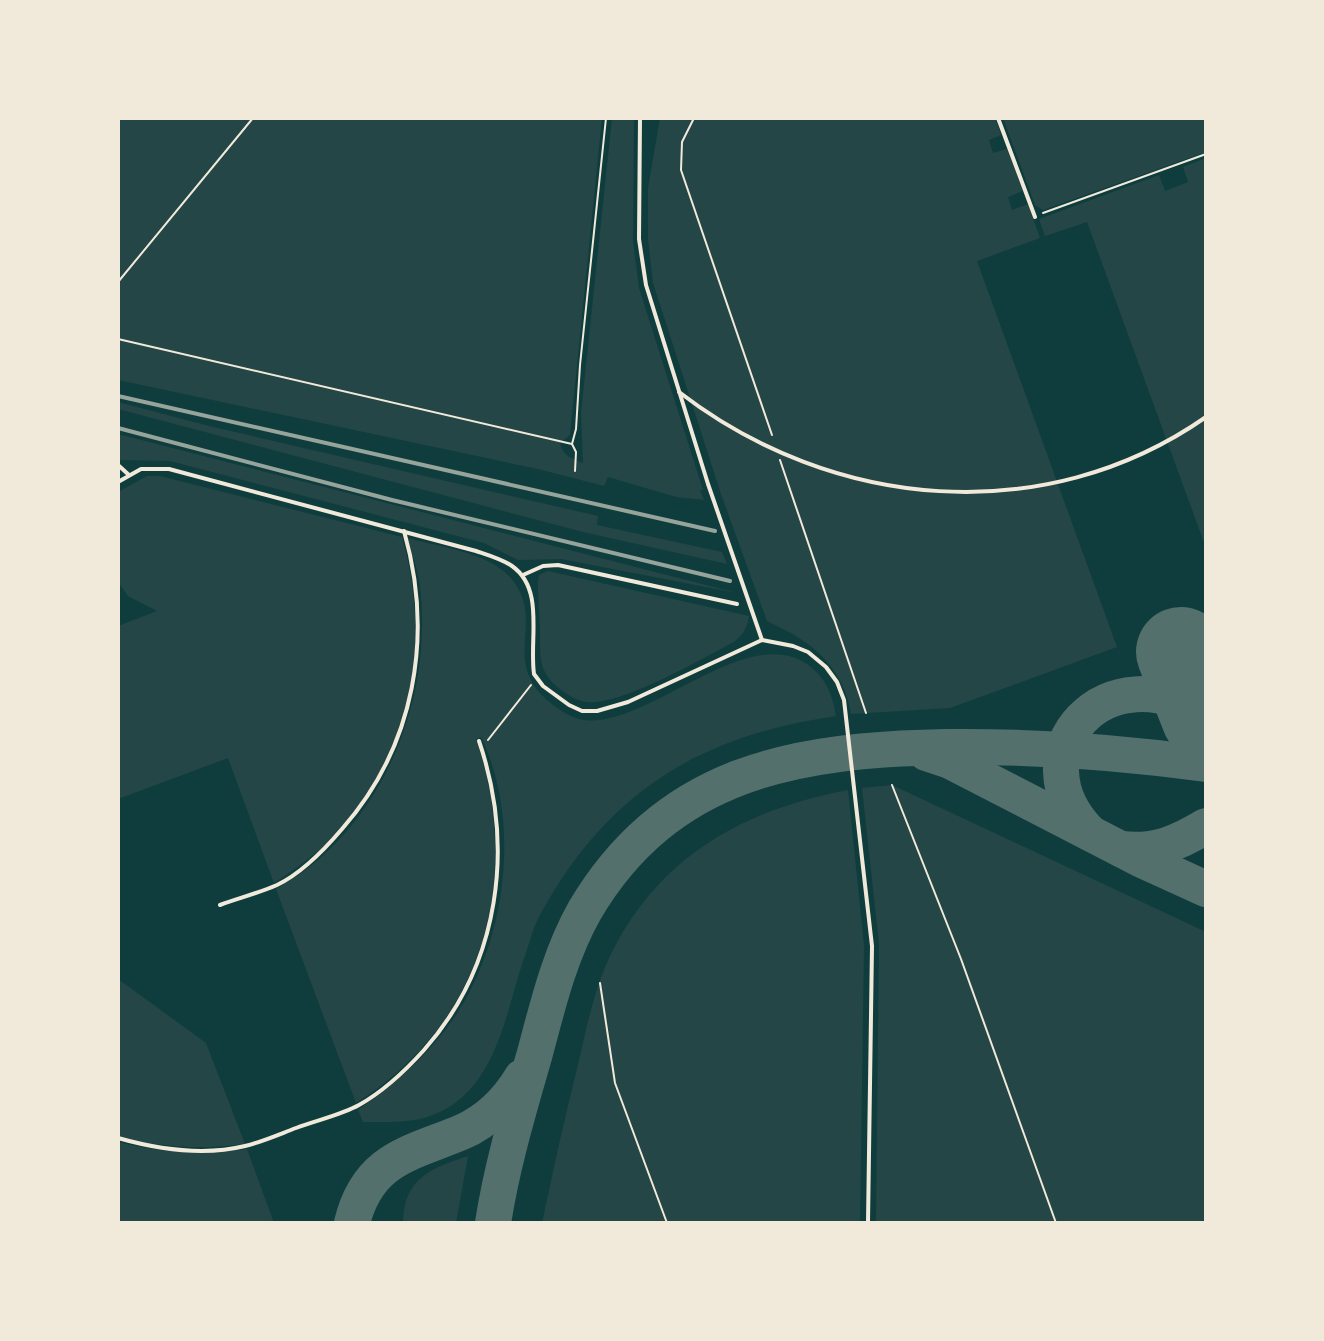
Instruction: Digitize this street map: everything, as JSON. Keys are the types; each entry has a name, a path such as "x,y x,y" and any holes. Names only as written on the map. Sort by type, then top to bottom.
{"lane":[{"path":"640,118 639,239 646,285 762,640"},
{"path":"998,118 1035,217"},
{"path":"679,392 735,431 826,472 882,485 940,492 999,490 1042,484 1111,467 1167,442 1206,417"},
{"path":"118,465 129,475"},
{"path":"118,482 152,467 169,469 476,551 509,564 523,575 531,593 532,659 537,678 569,705 582,711 597,711 628,702 762,640 808,652 826,667 837,682 844,700 872,946 868,1223"},
{"path":"220,905 278,884 318,854 352,819 391,756 413,689 419,644 417,587 404,531"},
{"path":"523,575 543,566 558,565 737,604"},
{"path":"118,1138 175,1149 245,1146 358,1106 415,1059 446,1021 471,979 494,909 499,836 493,788 479,741"}],"path":[{"path":"118,282 253,118"},
{"path":"575,471 576,452 572,444 576,429 606,118"},
{"path":"694,118 682,142 681,170 866,713"},
{"path":"1035,217 1206,154"},
{"path":"118,339 572,444"},
{"path":"482,748 537,678"},
{"path":"892,785 961,959 1056,1223"},
{"path":"600,983 615,1083 667,1223"}],"shaded area":[{"path":"118,118 602,118 570,435 560,443 566,454 583,463 581,413 612,118 634,118 633,241 639,288 704,500 676,497 608,477 604,486 538,469 118,380"},
{"path":"660,118 995,118 1001,135 989,140 993,153 1007,149 1023,191 1008,197 1012,210 1028,204 1040,238 977,261 1117,647 950,708 851,714 837,676 822,656 801,639 767,621 721,494 653,283 648,239 648,188"},
{"path":"1003,118 1206,118 1206,152 1043,210 1035,205"},
{"path":"1206,158 1206,548 1087,222 1045,236 1039,219 1159,175 1165,191 1188,182 1183,167"},
{"path":"118,402 598,516 597,525 722,552 727,564 583,532 118,409"},
{"path":"118,434 737,593 561,559 518,560 484,543 170,461 118,460"},
{"path":"147,476 160,476 402,537 414,599 415,630 410,691 402,721 376,779 348,822 322,848 274,883 228,758 118,799 118,626 157,611 128,596 118,582 118,492"},
{"path":"408,538 480,558 505,572 514,582 526,613 525,658 528,674 536,689 571,716 584,720 610,718 730,664 760,655 787,656 812,668 828,689 836,716 741,738 700,755 662,777 627,803 595,835 566,872 540,915 502,1031 481,1075 448,1108 424,1118 363,1122 358,1110 413,1066 458,1012 488,948 503,877 501,804 494,769 481,737 476,739 490,792 495,844 492,895 482,944 463,990 435,1032 400,1070 356,1103 276,889 312,865 365,808 385,775 401,739 420,663 422,625 419,580"},
{"path":"548,571 749,616 748,621 734,642 661,680 620,697 583,701 554,684 542,662 538,579 539,575"},
{"path":"892,785 1206,932 1206,1223 876,1223 879,944 862,788"},
{"path":"848,790 864,945 860,1223 542,1223 595,995 612,952 632,918 681,863 709,842 774,810"},
{"path":"118,979 206,1043 245,1144 181,1146 118,1137"},
{"path":"118,1142 182,1152 247,1149 274,1223 118,1223"},
{"path":"468,1156 456,1223 403,1223 404,1208 414,1185 443,1165"}],"taxiway":[{"path":"1090,833 1068,802 1061,771 1066,743 1082,719 1105,702 1135,694 1170,698 1206,716"},
{"path":"493,1223 506,1158 545,1016 576,927 618,863 655,826 696,798 741,777 788,763 891,749 1044,749 1206,764"},
{"path":"926,753 950,761 1140,859 1206,889"},
{"path":"1121,849 1166,845 1206,826"},
{"path":"352,1223 359,1201 380,1171 409,1153 480,1122 503,1102 522,1077"}],"runway":[{"path":"1181,652 1206,716"}],"railway":[{"path":"118,396 715,531"},
{"path":"118,428 392,500 730,581"}]}
